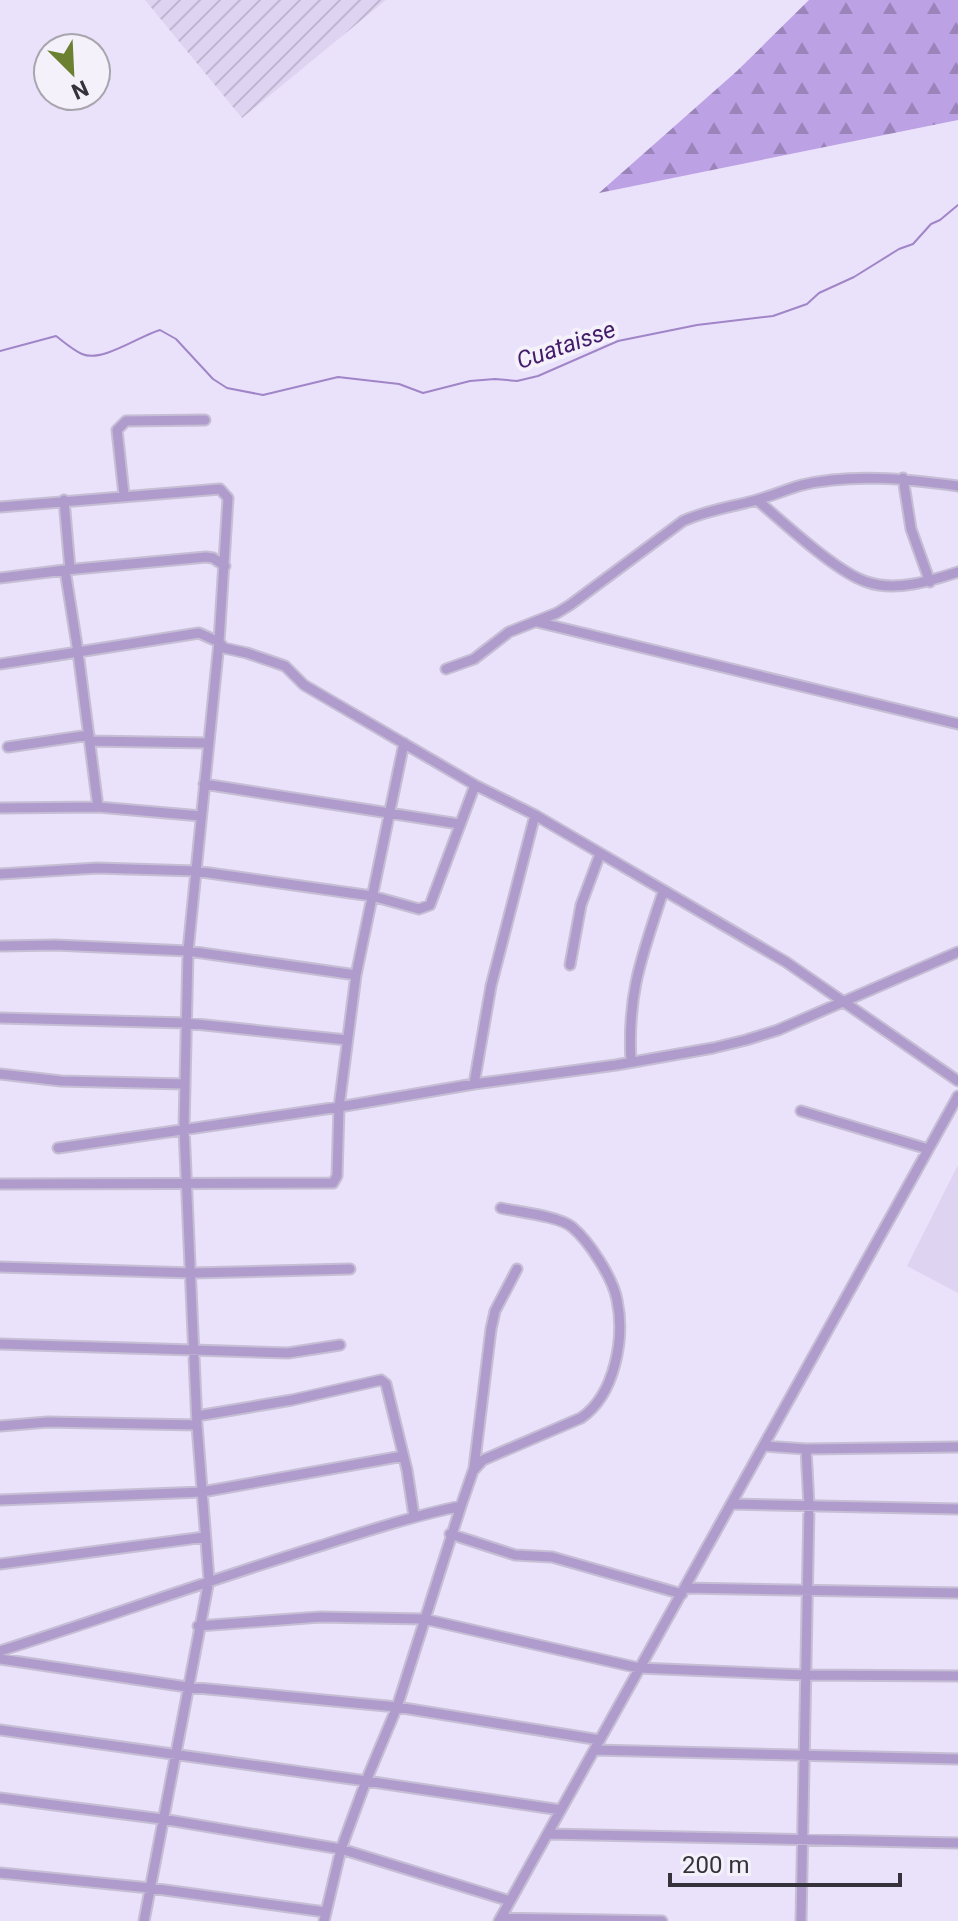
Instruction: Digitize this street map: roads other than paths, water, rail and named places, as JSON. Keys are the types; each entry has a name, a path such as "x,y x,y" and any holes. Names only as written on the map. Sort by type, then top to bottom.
{"street":[{"path":"124,495 117,430 120,425 126,421 205,420"},
{"path":"446,669 474,659 509,632 570,605 683,521 703,512 829,481 903,478 958,486"},
{"path":"903,478 911,529 930,582"},
{"path":"0,507 215,487 225,492 228,498 219,642 188,951 184,1128 193,1351 209,1580 144,1921"},
{"path":"64,500 68,570 98,807"},
{"path":"757,500 840,567 867,583 885,586 930,582 958,572"},
{"path":"0,578 206,557 225,566"},
{"path":"537,622 958,724"},
{"path":"0,664 199,633 230,651 247,653 285,666 304,685 786,962 958,1081"},
{"path":"8,747 89,738 208,743"},
{"path":"0,1184 333,1183 337,1176 339,1107 356,975 404,743"},
{"path":"204,784 459,824"},
{"path":"0,874 97,868 195,871 372,896 419,909 430,905 475,785"},
{"path":"0,808 98,807 201,816"},
{"path":"474,1084 491,986 535,815"},
{"path":"570,965 581,905 600,854"},
{"path":"631,1062 630,1010 635,975 663,892"},
{"path":"0,946 55,945 188,951 356,975"},
{"path":"58,1148 713,1048 778,1030 958,952"},
{"path":"0,1018 186,1023 347,1040"},
{"path":"0,1074 61,1081 185,1084"},
{"path":"662,1921 500,1919 958,1096"},
{"path":"801,1111 928,1149"},
{"path":"473,1471 486,1458 593,1410 602,1398 617,1360 618,1309 614,1289 608,1275 574,1228 562,1221 501,1208"},
{"path":"0,1267 192,1273 350,1269"},
{"path":"0,1873 150,1888 324,1916 341,1849 397,1707 450,1534 473,1471 491,1329 495,1311 517,1269"},
{"path":"0,1344 288,1353 340,1345"},
{"path":"0,1426 48,1422 197,1421 381,1380 386,1384 414,1516"},
{"path":"764,1446 806,1449 958,1447"},
{"path":"801,1921 809,1506 806,1449"},
{"path":"0,1500 202,1492 403,1456"},
{"path":"731,1504 958,1509"},
{"path":"0,1651 209,1580 414,1516 461,1506"},
{"path":"450,1534 515,1555 552,1557 684,1591 958,1593"},
{"path":"0,1564 205,1537"},
{"path":"198,1626 320,1617 424,1619 639,1668 805,1675 958,1676"},
{"path":"0,1659 187,1687 397,1707 598,1745 958,1759"},
{"path":"0,1730 561,1810"},
{"path":"0,1798 162,1819 341,1849 510,1901"},
{"path":"548,1834 958,1843"}],"waterway":[{"name":"Cuataisse","path":"0,351 56,336 82,354 100,355 160,330 176,339 213,379 227,388 263,395 338,377 399,384 423,393 470,381 517,381 538,376 618,341 697,325 773,316 807,304 819,293 913,244 931,224 958,205"}]}
